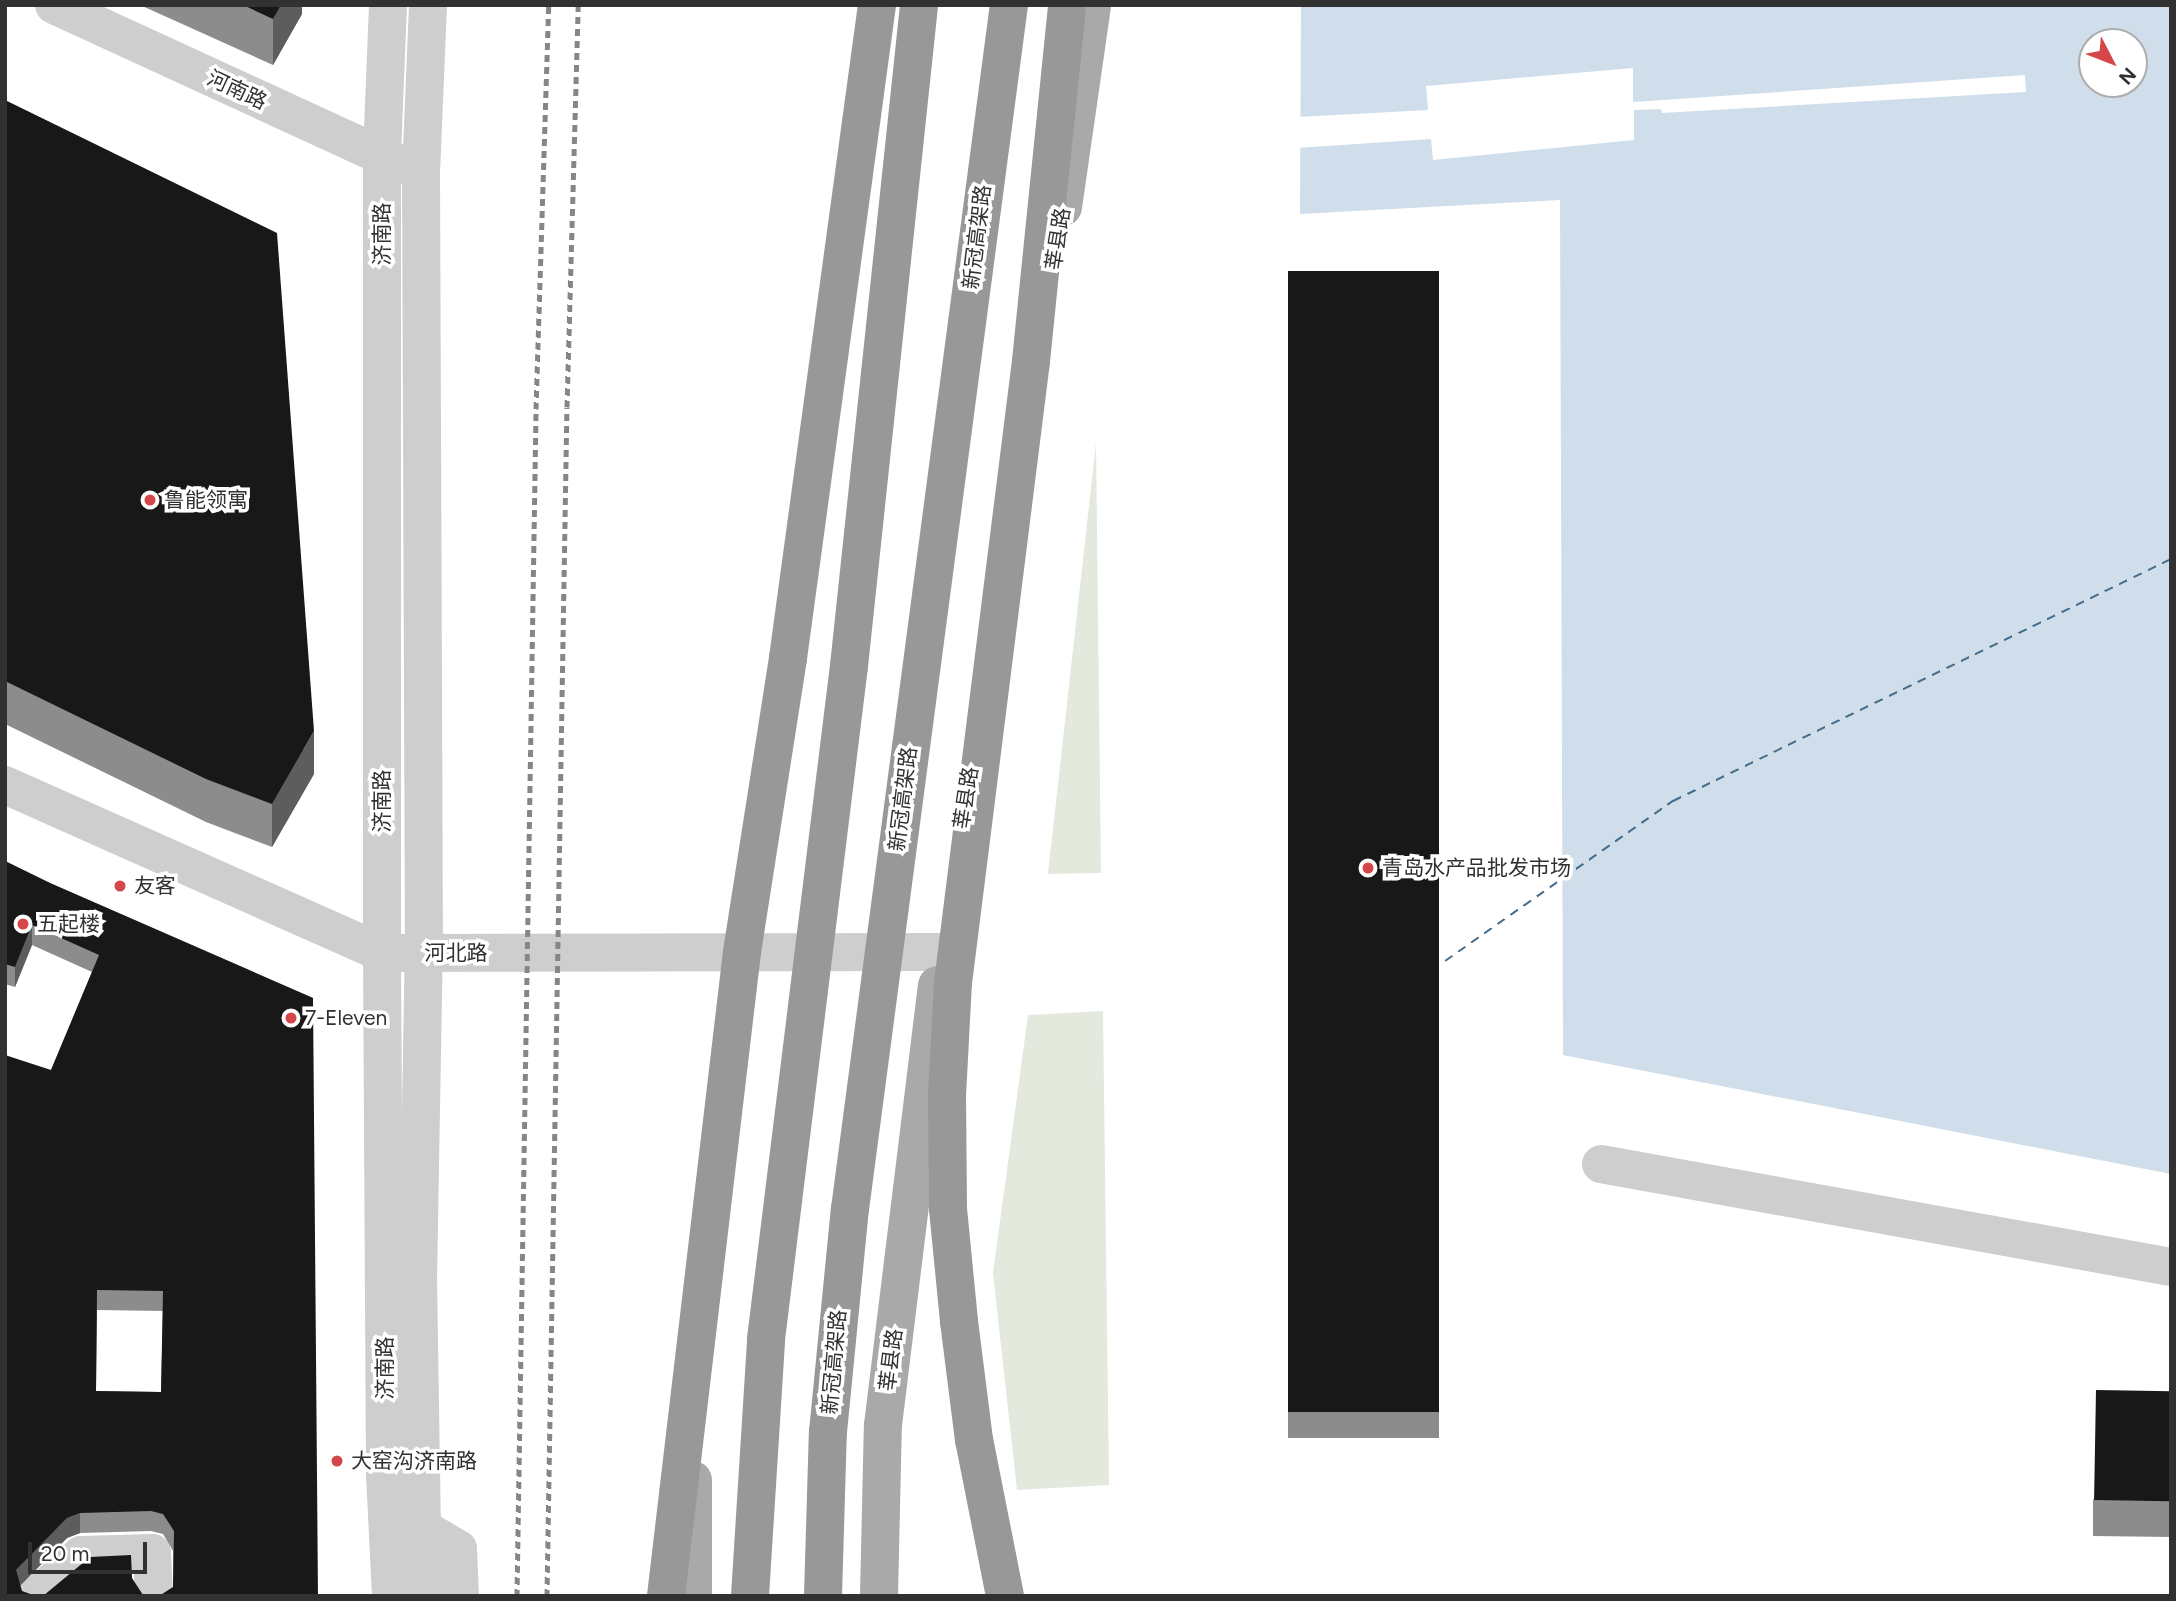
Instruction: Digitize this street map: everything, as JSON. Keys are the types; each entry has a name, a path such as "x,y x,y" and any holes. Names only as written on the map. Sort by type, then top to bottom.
{"highway":[{"path":"666,1596 742,952 788,658 877,5"},
{"path":"750,1596 767,1325 849,666 919,5"},
{"name":"新冠高架路","path":"823,1596 828,1432 850,1209 1009,5"},
{"path":"1005,1596 974,1440 959,1321 948,1209 947,1096 953,983 1022,443 1067,5"}],"main road":[{"path":"693,1596 693,1445 736,954 869,5"},
{"name":"莘县路","path":"879,1596 883,1424 941,952 1092,5"}],"street":[{"name":"河南路","path":"54,5 421,173"},
{"name":"济南路","path":"388,5 382,157 382,953 385,1474 391,1596"},
{"name":"济南路","path":"423,1596 418,1281 424,953 421,173 428,5"},
{"name":"河北路","path":"5,785 382,953 941,952"},
{"path":"1601,1164 2171,1266"},
{"path":"421,1527 458,1549 460,1596"},
{"path":"37,1596 81,1555 152,1553 154,1596"}],"shaded area":[{"path":"1096,443 1101,873 1048,874"},
{"path":"1103,1011 1109,1485 1017,1490 993,1273 1028,1015"}],"water":[{"path":"1301,5 2171,5 2171,1174 1563,1055 1560,200 1300,214"}],"pier":[{"path":"1633,68 1633,102 2025,75 2026,92 1662,113 1661,109 1634,110 1634,140 1433,160 1431,139 1297,148 1297,117 1428,110 1426,86"}],"building":[{"path":"243,5 281,5 273,19"},
{"name":"鲁能领寓","path":"5,100 277,233 314,731 272,804 206,779 5,681"},
{"name":"青岛水产品批发市场","path":"1288,271 1439,271 1439,1412 1288,1412"},
{"path":"5,861 313,998 318,1596 159,1596 173,1587 174,1531 163,1514 151,1511 80,1513 67,1518 16,1570 22,1591 36,1596 5,1596 5,1055 51,1070 99,955 32,925 15,967 5,964","holes":["97,1290 163,1291 161,1392 96,1391"]},
{"path":"2096,1390 2171,1391 2169,1501 2094,1500"},
{"path":"131,1555 132,1578 143,1595 147,1596 43,1596 90,1557"}],"ferry route":[{"path":"1445,961 1673,801 2171,559"}],"railway":[{"path":"517,1596 536,409 549,5"},
{"path":"547,1596 567,407 578,5"}],"place":[{"name":"鲁能领寓","path":"150,500"},
{"name":"青岛水产品批发市场","path":"1368,868"},
{"name":"友客","path":"120,886"},
{"name":"五起楼","path":"23,924"},
{"name":"7-Eleven","path":"291,1018"},
{"name":"大窑沟济南路","path":"337,1461"}]}
